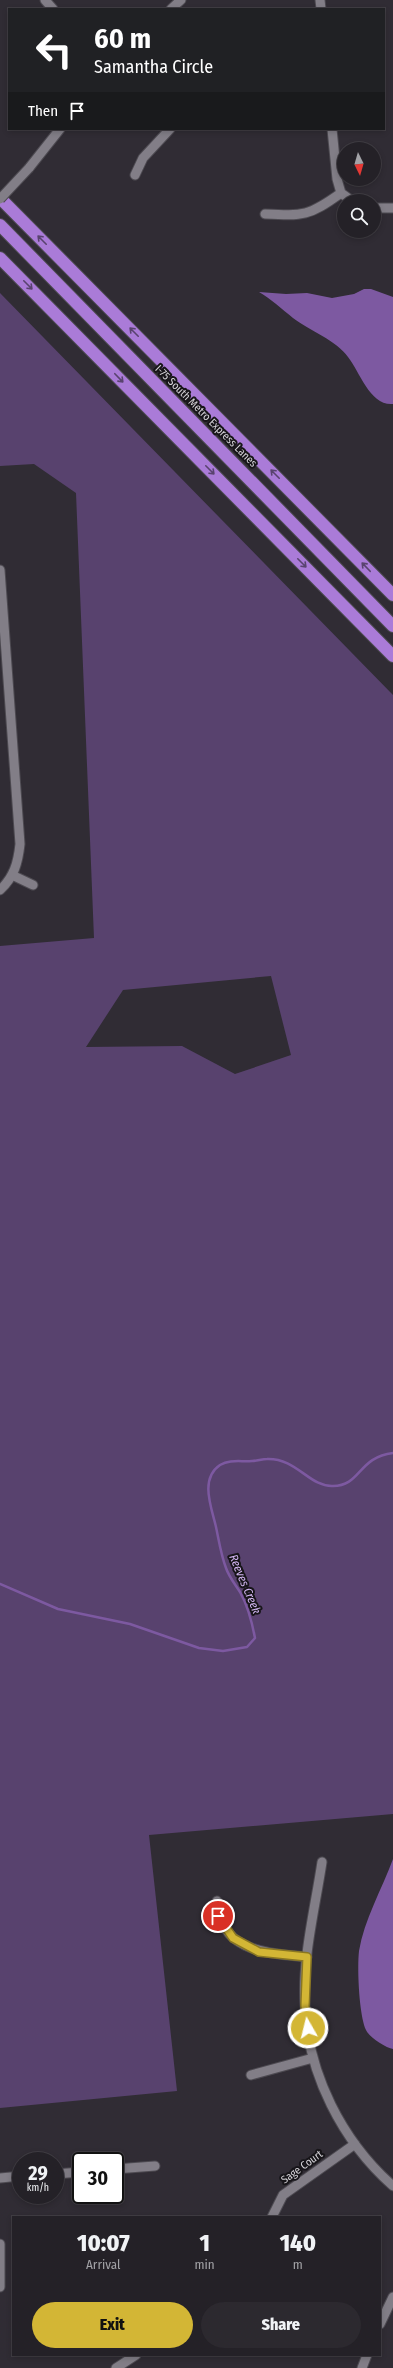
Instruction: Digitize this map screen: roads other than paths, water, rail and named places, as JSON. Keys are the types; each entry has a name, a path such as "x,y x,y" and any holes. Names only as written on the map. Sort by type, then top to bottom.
{"highway":[{"path":"0,198 393,595"},
{"name":"I-75 South Metro Express Lanes","path":"0,226 393,626"},
{"path":"0,258 393,656"}],"street":[{"path":"45,0 52,8"},
{"path":"171,8 181,0"},
{"path":"0,198 29,168 59,130"},
{"path":"136,175 143,158 169,130"},
{"path":"265,214 303,214 316,210 341,193 337,179 332,130"},
{"path":"381,208 393,208"},
{"path":"0,570 4,669 20,844 17,865 12,876 0,890"},
{"path":"12,876 33,885"},
{"path":"322,1862 307,1957 305,2006 313,2058 337,2117 355,2144 377,2172 393,2186"},
{"path":"217,1901 218,1916 233,1938 259,1952 307,1957"},
{"path":"251,2075 313,2058"},
{"name":"Sage Court","path":"273,2216 283,2196 355,2144"},
{"path":"124,2168 155,2166"},
{"path":"0,2178 12,2177"},
{"path":"0,2244 0,2287"},
{"path":"381,2322 393,2297"},
{"path":"116,2368 134,2356"},
{"path":"362,2368 367,2356"}],"waterway":[{"name":"Reeves Creek","path":"0,1584 58,1609 130,1624 199,1648 223,1651 247,1647 255,1638 251,1620 243,1597 224,1563 210,1503 208,1486 214,1471 220,1465 228,1462 267,1459 277,1460 295,1467 309,1478 317,1482 333,1486 342,1485 349,1481 373,1460 393,1453"}]}
